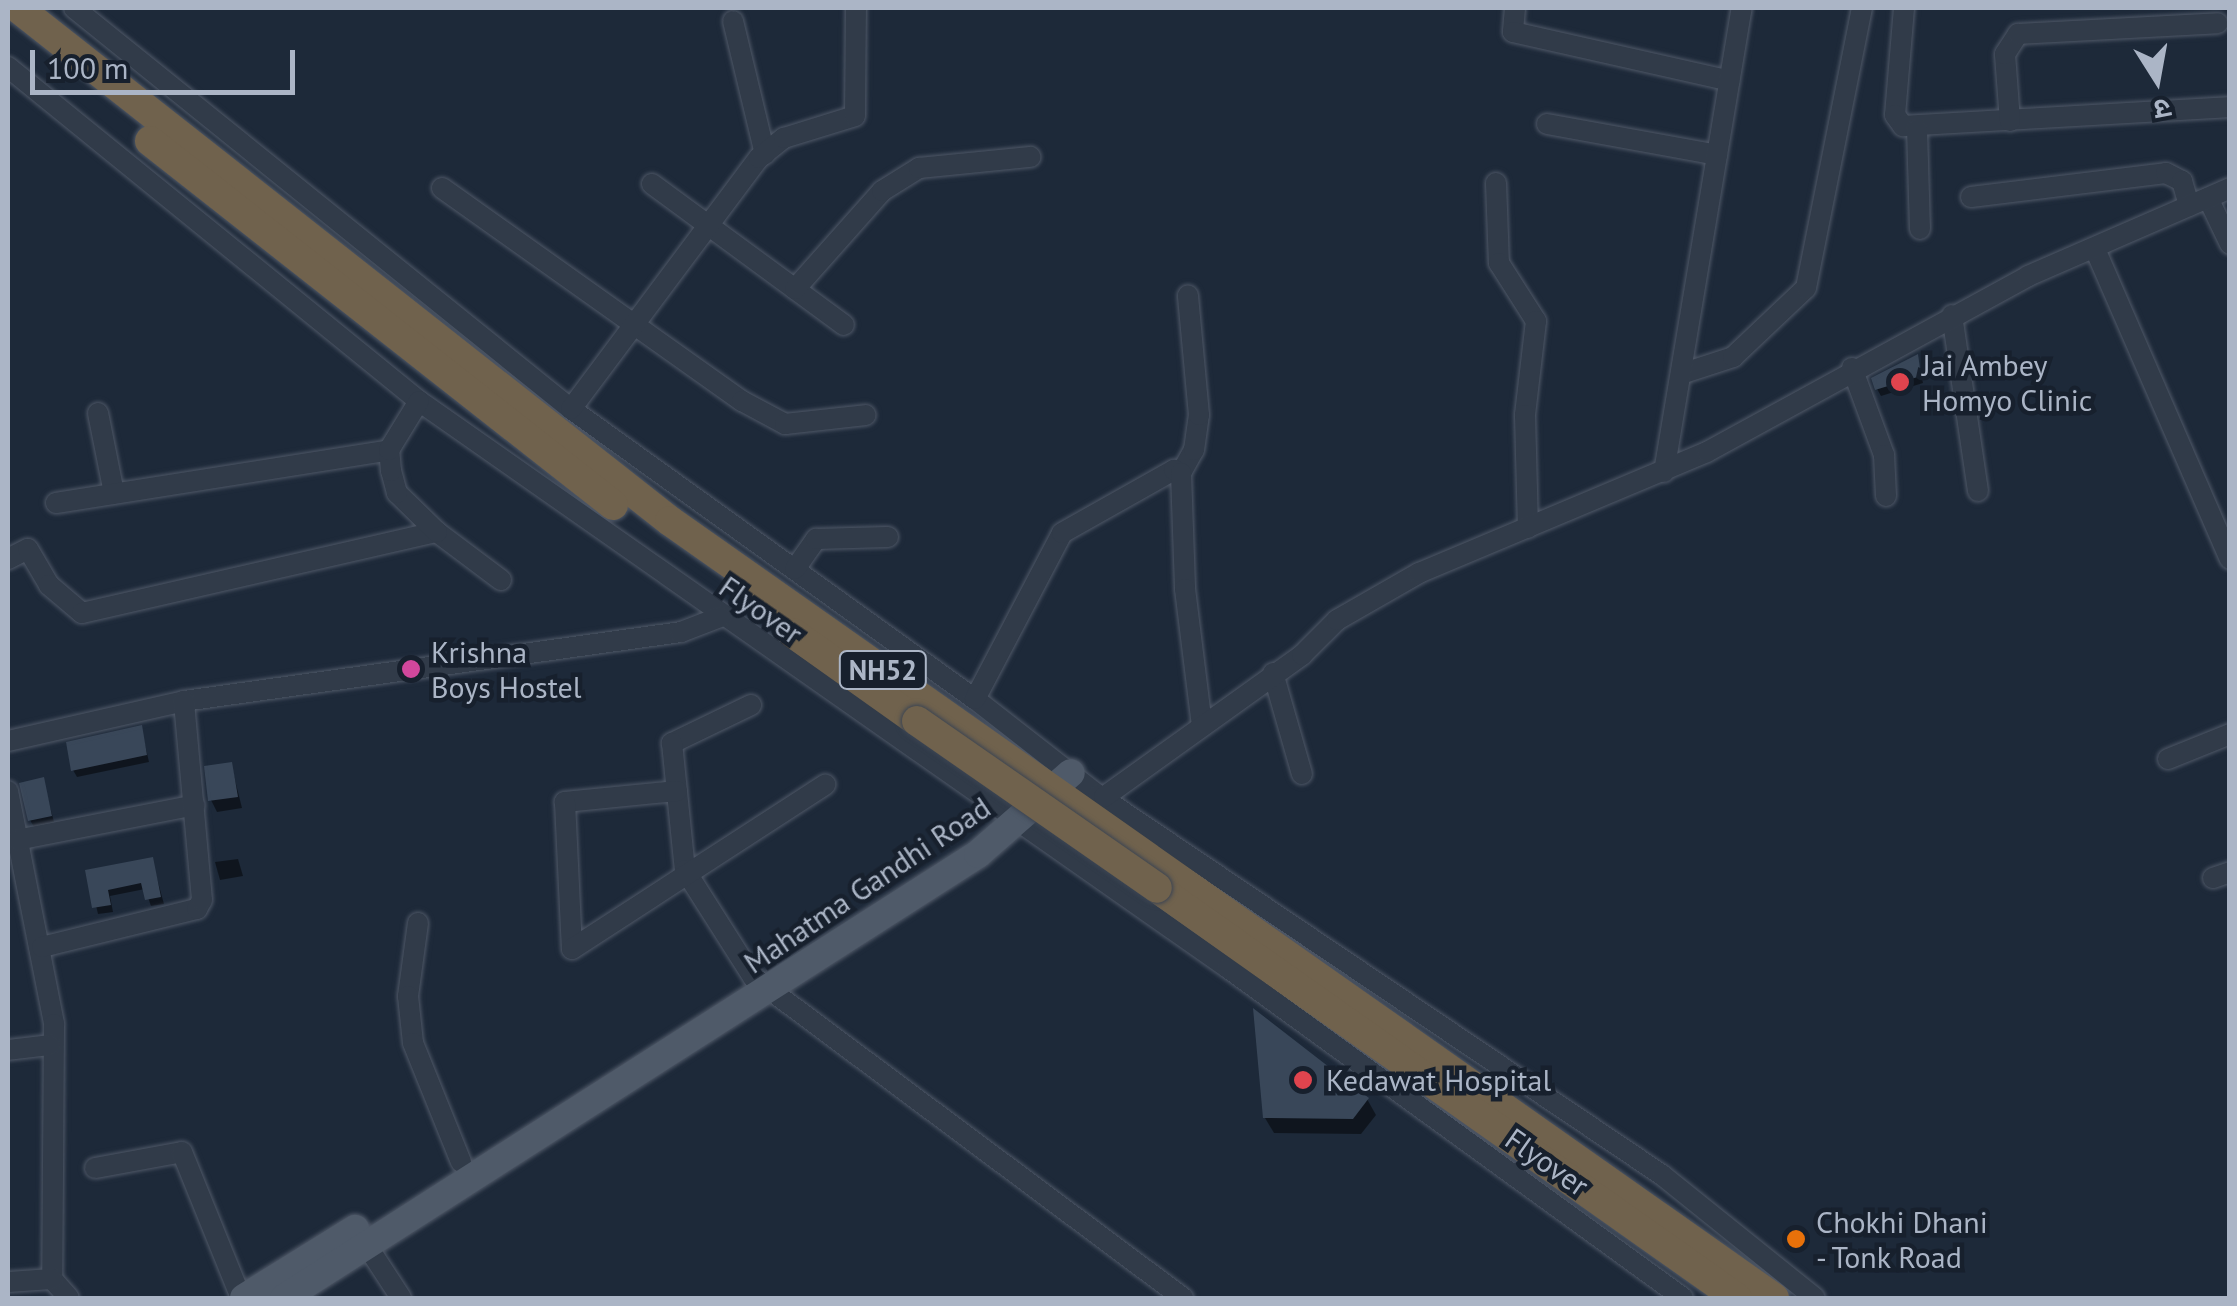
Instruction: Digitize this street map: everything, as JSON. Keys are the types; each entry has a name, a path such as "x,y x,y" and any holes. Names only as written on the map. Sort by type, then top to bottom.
{"highway":[{"name":"NH52","path":"18,8 557,438 1063,782 1774,1298"},
{"name":"Flyover","path":"8,26 559,466 1737,1298"}],"main road":[{"name":"Mahatma Gandhi Road","path":"300,1294 361,1237 461,1162 978,854 1063,782"},
{"name":"Mahatma Gandhi Road","path":"243,1298 361,1237 760,985"}],"street":[{"path":"74,8 572,409 975,698 1063,782 1104,798 1662,1175 1815,1298"},
{"path":"572,409 630,324 765,154 784,138 855,116 856,8"},
{"path":"1515,8 1513,32 1730,80"},
{"path":"1664,472 1742,8"},
{"path":"1681,374 1734,357 1806,288 1862,8"},
{"path":"1904,8 1896,116 1917,129 2230,107"},
{"path":"733,21 765,154"},
{"path":"2010,120 2005,54 2018,34 2218,23"},
{"path":"10,74 419,401 720,617 1019,820 1683,1298"},
{"path":"1547,124 1717,156"},
{"path":"1917,129 1920,229"},
{"path":"795,290 882,190 919,168 1030,157"},
{"path":"1971,197 2166,173 2182,181 2230,244"},
{"path":"1496,182 1499,263 1536,320 1524,414 1528,528"},
{"path":"652,184 844,324"},
{"path":"442,188 630,324 785,424 866,416"},
{"path":"1104,798 1274,672 1337,620 1419,573 1664,472 1820,392 1852,368 1952,315 2230,188"},
{"path":"2096,249 2230,559"},
{"path":"1188,296 1199,415 1194,450 1181,473 1185,589 1202,725"},
{"path":"1952,315 1978,491"},
{"path":"1852,368 1873,416 1886,496"},
{"path":"419,401 389,450 397,493 437,532 501,580"},
{"path":"98,413 114,494"},
{"path":"56,502 389,450"},
{"path":"975,698 1062,533 1163,474 1181,473"},
{"path":"8,558 28,550 49,585 82,613 437,532"},
{"path":"795,569 816,539 888,538"},
{"path":"8,740 184,702 681,632 720,617"},
{"path":"1274,672 1302,774"},
{"path":"42,947 197,909 202,900 184,702"},
{"path":"751,706 672,743 685,870 760,985 1183,1298"},
{"path":"2168,760 2230,734"},
{"path":"677,790 566,802 570,946 580,948 685,870 825,785"},
{"path":"8,791 42,947 54,1024 50,1045 52,1279 70,1298"},
{"path":"17,840 195,805"},
{"path":"418,923 408,996 413,1043 461,1162"},
{"path":"8,1050 50,1045"},
{"path":"94,1168 182,1152 243,1298"},
{"path":"361,1237 401,1298"},
{"path":"8,1282 52,1279"}],"building":[{"path":"1918,354 1921,376 1875,390 1871,378"},
{"path":"142,725 147,755 71,771 66,742"},
{"path":"232,762 238,797 208,801 204,766"},
{"path":"44,777 52,816 28,821 19,783"},
{"path":"153,857 161,897 145,900 141,883 108,890 111,905 92,908 85,870"},
{"path":"1253,1008 1369,1098 1353,1119 1263,1118"}],"place":[{"name":"Jai Ambey Homyo Clinic","path":"1900,382"},
{"name":"Krishna Boys Hostel","path":"411,669"},
{"name":"Kedawat Hospital","path":"1303,1080"},
{"name":"Chokhi Dhani - Tonk Road","path":"1796,1239"}]}
